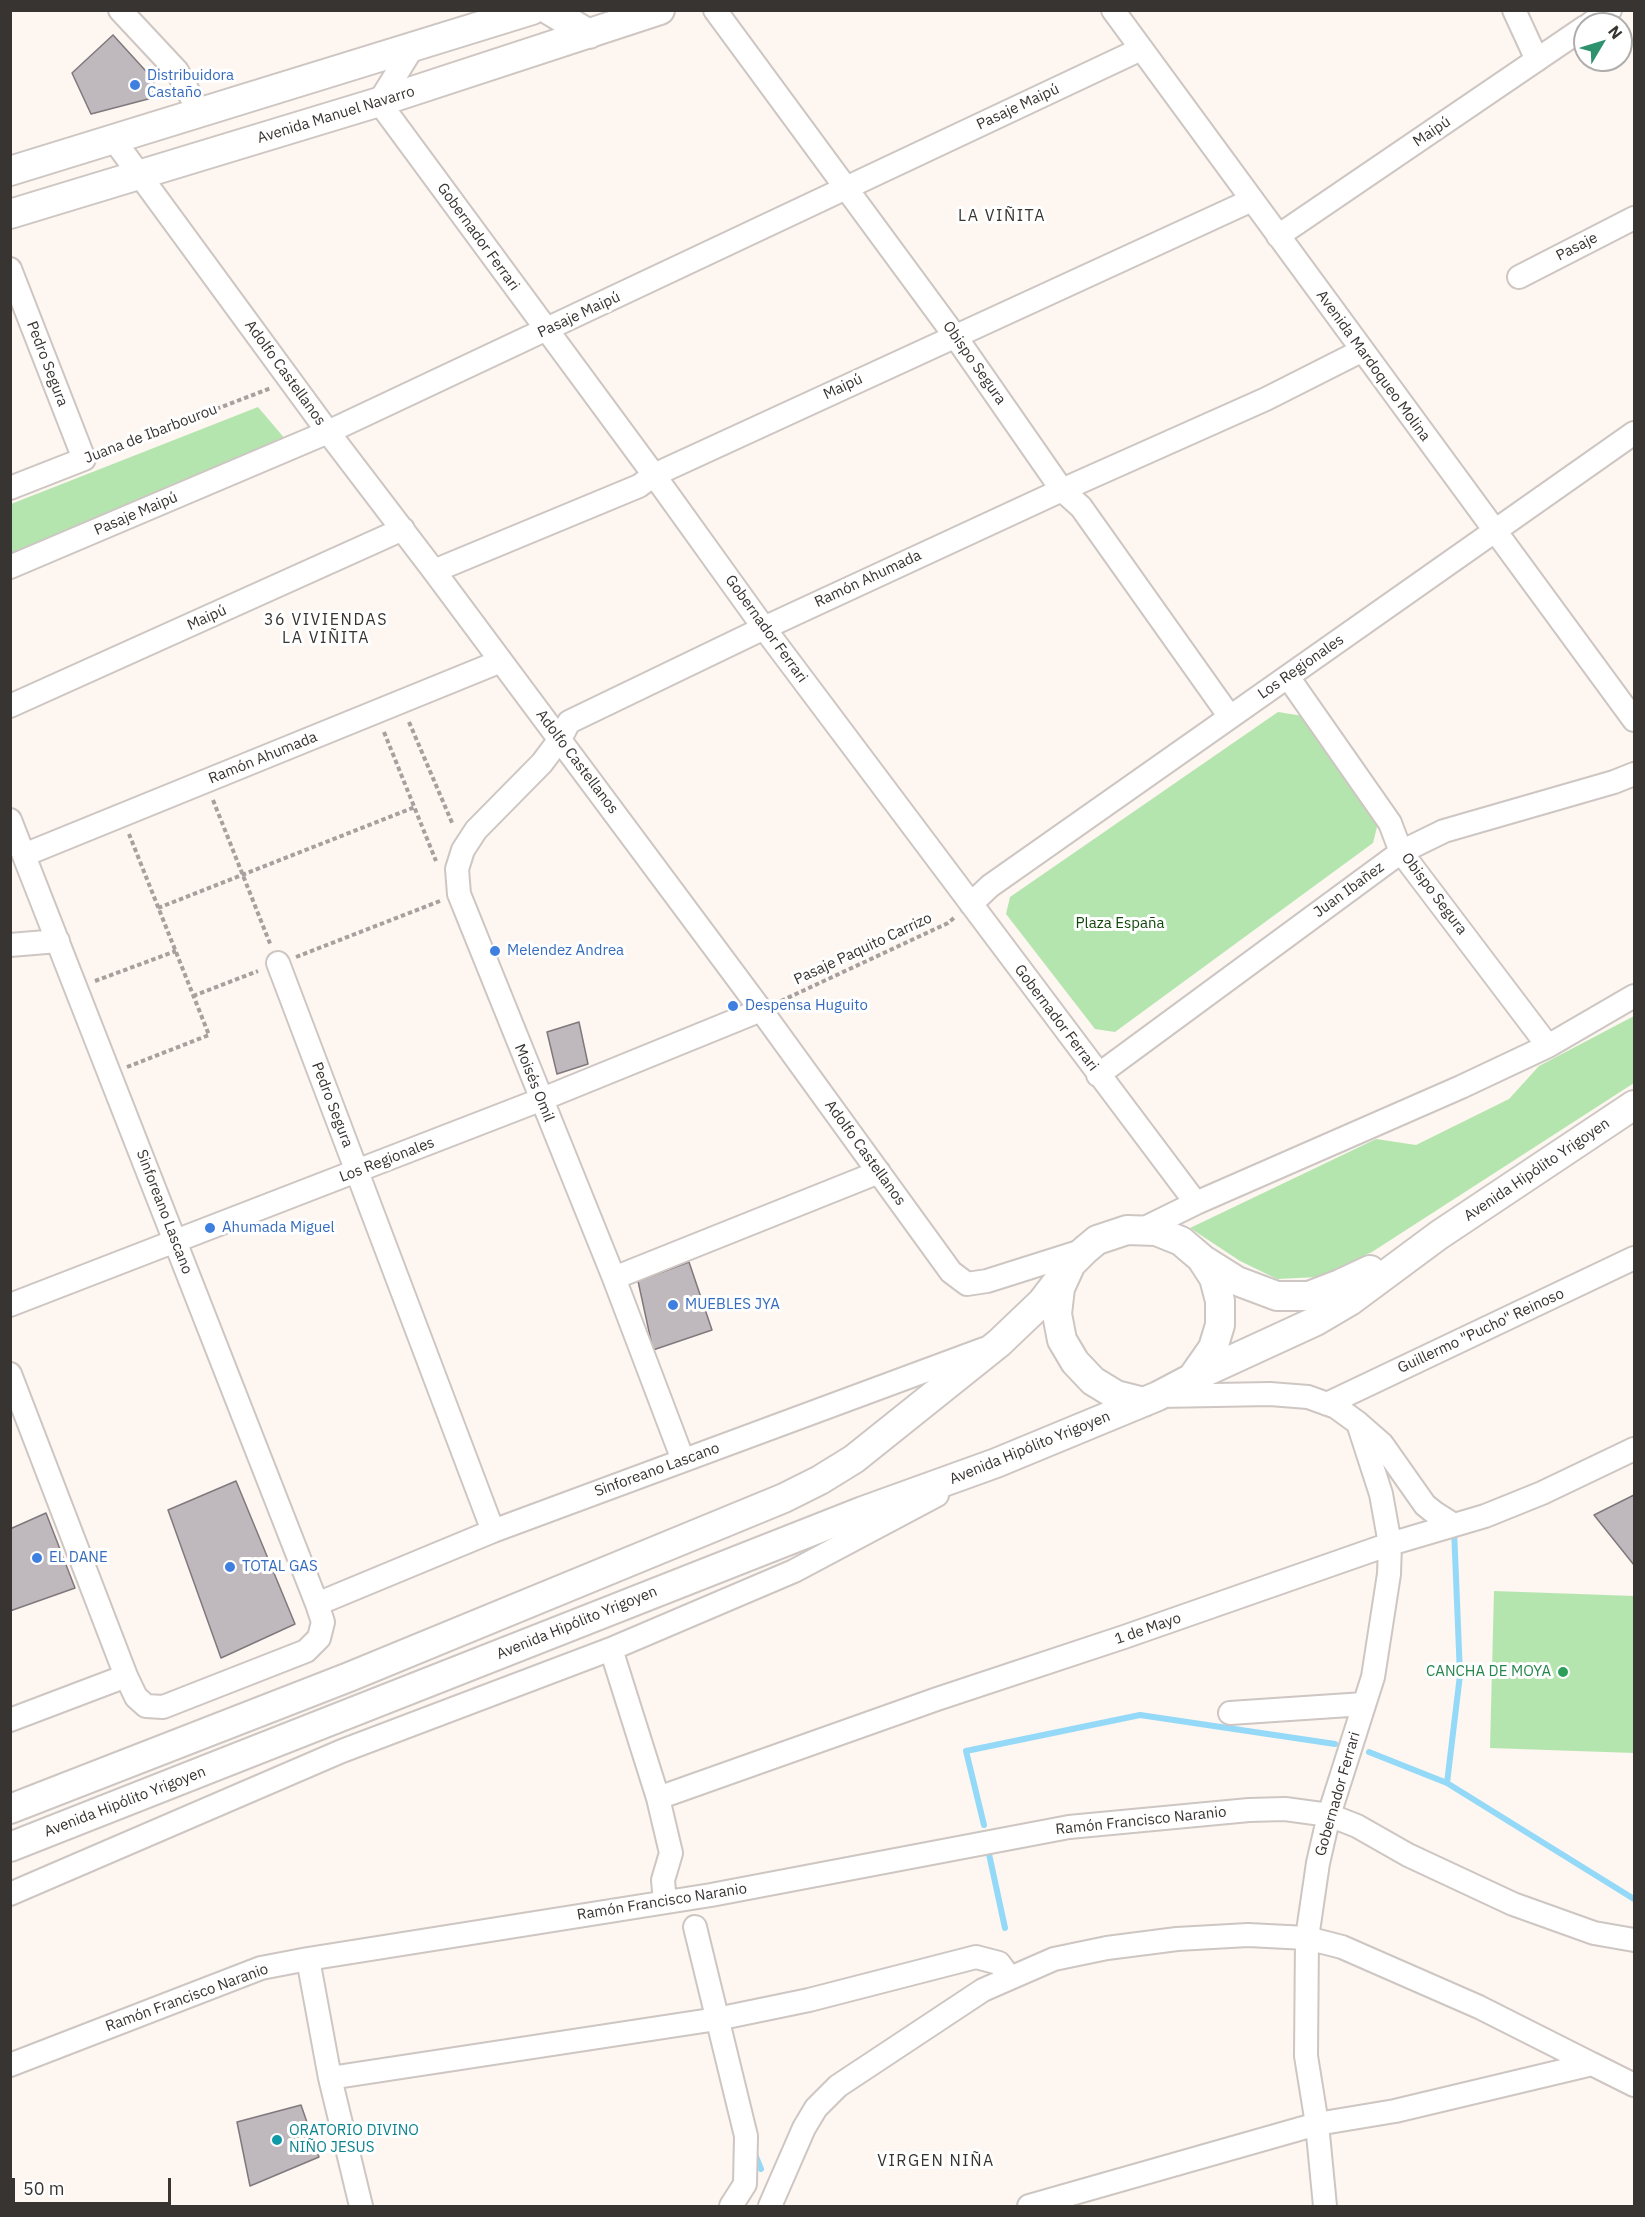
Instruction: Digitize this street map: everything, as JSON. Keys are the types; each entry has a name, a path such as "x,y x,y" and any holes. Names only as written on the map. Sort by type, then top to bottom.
{"main road":[{"path":"10,171 413,47 489,18 532,10"},
{"path":"549,10 589,34"},
{"name":"Avenida Manuel Navarro","path":"10,214 379,102 660,10"},
{"name":"Avenida Hipólito Yrigoyen","path":"1192,1378 1316,1321 1350,1301 1439,1235 1635,1106"},
{"path":"10,1809 349,1677 784,1498 820,1480 854,1459 999,1343 1042,1302 1078,1257 1112,1234 1143,1229 1156,1231 1181,1241 1201,1258 1214,1278 1220,1301 1220,1325 1213,1348 1192,1378 1151,1399 1116,1395 1093,1381 1075,1362 1062,1340 1057,1314 1060,1288 1078,1257"},
{"name":"Avenida Hipólito Yrigoyen","path":"1201,1258 1238,1281 1278,1296 1308,1296 1340,1284 1439,1235"},
{"name":"Avenida Hipólito Yrigoyen","path":"10,1847 863,1511 996,1464 1151,1399"}],"street":[{"path":"120,10 177,71 200,113"},
{"name":"Obispo Segura","path":"715,10 955,336 1062,490 1081,507 1230,717"},
{"name":"Avenida Mardoqueo Molina","path":"1113,10 1361,351 1635,720"},
{"path":"1514,10 1537,60"},
{"name":"Maipú","path":"1278,237 1573,35"},
{"path":"379,102 413,47"},
{"name":"Pasaje Maipú","path":"10,567 328,432 1141,49"},
{"name":"Gobernador Ferrari","path":"379,102 764,628 1196,1203"},
{"name":"Adolfo Castellanos","path":"114,140 328,432 403,529 761,1010 951,1272 967,1284 987,1281 1078,1257"},
{"name":"Maipú","path":"434,571 639,486 654,475 1252,200"},
{"name":"Pasaje","path":"1519,277 1635,218"},
{"name":"Pedro Segura","path":"10,269 84,459"},
{"name":"Ramón Ahumada","path":"459,894 457,868 463,850 476,830 542,763 560,739 569,722 764,628 1062,490 1266,399 1361,351"},
{"name":"Los Regionales","path":"971,904 990,886 1635,434"},
{"name":"Juana de Ibarbourou","path":"10,488 84,459"},
{"name":"Maipú","path":"10,706 403,529"},
{"name":"Ramón Ahumada","path":"24,855 501,661"},
{"name":"Obispo Segura","path":"1288,677 1390,823 1401,852 1548,1046"},
{"name":"Juan Ibañez","path":"1098,1075 1401,852 1444,831 1635,774"},
{"name":"Sinforeano Lascano","path":"10,820 323,1622 319,1638 306,1651 163,1707 146,1706 136,1697 126,1676"},
{"name":"Moisés Omil","path":"459,894 540,1100 614,1278 683,1460"},
{"path":"10,945 58,941"},
{"name":"Pedro Segura","path":"278,963 493,1531"},
{"path":"1143,1229 1196,1203 1450,1092 1548,1046 1635,996"},
{"name":"Los Regionales","path":"10,1305 540,1100 761,1010"},
{"path":"614,1278 879,1172"},
{"name":"Guillermo \"Pucho\" Reinoso","path":"1327,1404 1635,1258"},
{"name":"Sinforeano Lascano","path":"317,1604 493,1531 999,1343"},
{"path":"10,1374 126,1676 10,1720"},
{"path":"1151,1399 1270,1394 1308,1397 1336,1407 1382,1444 1425,1505 1454,1525"},
{"name":"Gobernador Ferrari","path":"1325,2206 1317,2124 1306,2056 1307,1938 1318,1863 1329,1815 1373,1677 1389,1574 1390,1544 1381,1494 1358,1423"},
{"name":"1 de Mayo","path":"658,1798 925,1703 1124,1637 1390,1544 1485,1516 1542,1493 1635,1449"},
{"path":"10,1894 342,1751 611,1649 794,1570 996,1464"},
{"path":"611,1649 658,1798 671,1853 663,1880 665,1902"},
{"path":"1230,1713 1364,1704"},
{"name":"Ramón Francisco Naranio","path":"10,2065 261,1968 711,1895 1069,1827 1249,1810 1285,1809 1329,1815 1357,1826 1408,1855 1513,1904 1594,1933 1635,1940"},
{"path":"695,1927 746,2136 745,2184 731,2206"},
{"path":"770,2206 804,2128 816,2108 838,2086 983,1990 1054,1959 1130,1945 1177,1939 1248,1935 1307,1938 1341,1947 1479,2007 1635,2085"},
{"path":"330,2078 717,2019 809,2000 976,1957 999,1963 1010,1978"},
{"path":"308,1959 330,2078 361,2206"},
{"path":"1029,2206 1317,2124 1395,2111 1592,2064"}],"path":[{"name":"Juana de Ibarbourou","path":"84,459 291,380"},
{"path":"400,702 463,850"},
{"path":"193,996 459,894 444,880 376,711"},
{"path":"206,781 278,963"},
{"path":"158,908 415,807"},
{"path":"110,1074 209,1035 122,815"},
{"name":"Pasaje Paquito Carrizo","path":"761,1010 948,923 971,904"},
{"path":"76,988 176,951"}],"green space":[{"path":"258,407 286,440 11,553 11,504"},
{"name":"Plaza España","path":"1278,712 1303,716 1378,823 1373,843 1115,1032 1095,1029 1006,914 1010,897"},
{"path":"1634,1016 1634,1083 1372,1252 1318,1277 1277,1279 1240,1261 1190,1228 1376,1139 1416,1145 1509,1099 1539,1066"},
{"name":"CANCHA DE MOYA","path":"1494,1591 1634,1596 1634,1753 1490,1748"}],"building":[{"path":"113,35 154,80 152,98 91,114 72,73"},
{"path":"579,1022 588,1064 557,1074 547,1032"},
{"name":"MUEBLES JYA","path":"689,1262 712,1330 653,1350 638,1281"},
{"name":"TOTAL GAS","path":"236,1481 295,1624 221,1658 168,1510"},
{"path":"1634,1495 1634,1565 1594,1515"},
{"name":"EL DANE","path":"46,1513 75,1588 10,1611 10,1529"},
{"name":"ORATORIO DIVINO NIÑO JESUS","path":"301,2105 319,2157 250,2186 237,2122"}],"waterway":[{"path":"1447,1783 1460,1675 1454,1529"},
{"path":"984,1825 966,1751 1140,1715 1335,1744"},
{"path":"1369,1752 1447,1783 1634,1899"},
{"path":"989,1854 1005,1928"},
{"path":"754,2152 761,2169"}],"place":[{"name":"Distribuidora Castaño","path":"135,85"},
{"name":"Melendez Andrea","path":"495,951"},
{"name":"Despensa Huguito","path":"733,1006"},
{"name":"Ahumada Miguel","path":"210,1228"},
{"name":"MUEBLES JYA","path":"673,1305"},
{"name":"EL DANE","path":"37,1558"},
{"name":"TOTAL GAS","path":"230,1567"},
{"name":"CANCHA DE MOYA","path":"1563,1672"},
{"name":"ORATORIO DIVINO NIÑO JESUS","path":"277,2140"}],"district":[{"name":"LA VIÑITA","path":"1002,216"},
{"name":"36 VIVIENDAS LA VIÑITA","path":"326,629"},
{"name":"VIRGEN NIÑA","path":"936,2161"}]}
